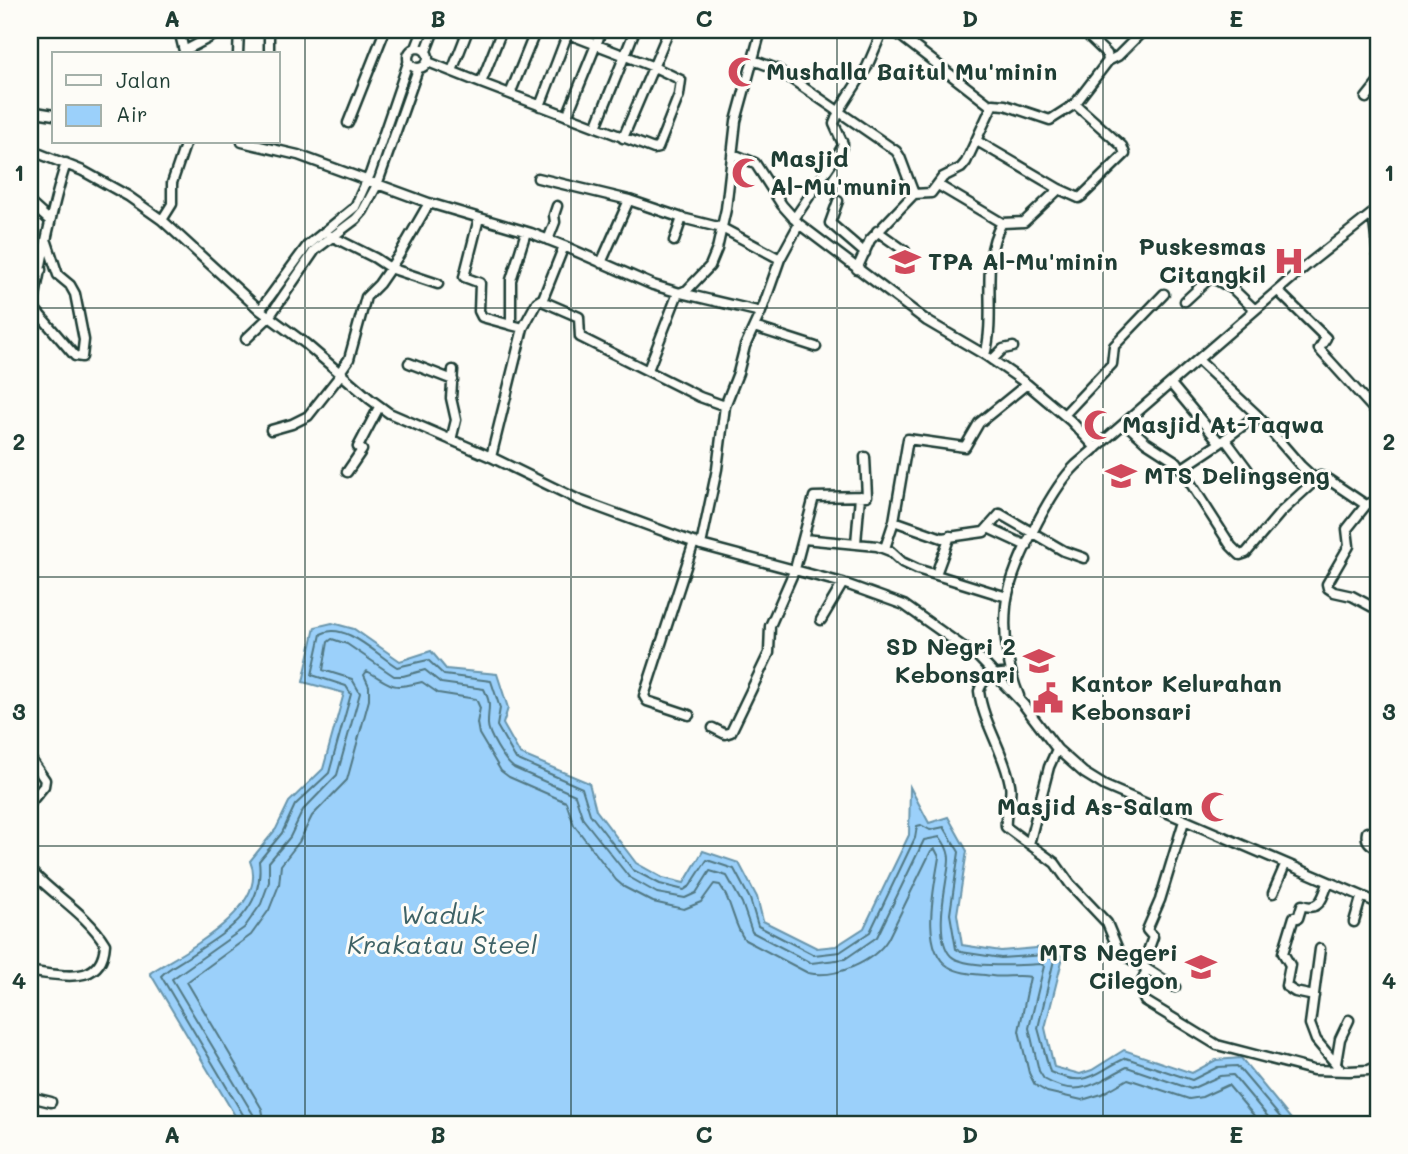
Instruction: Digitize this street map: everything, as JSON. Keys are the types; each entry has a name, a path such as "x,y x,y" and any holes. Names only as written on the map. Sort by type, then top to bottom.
{"street":[{"path":"179,30 184,52"},
{"path":"186,52 224,30"},
{"path":"238,52 239,30"},
{"path":"269,30 269,52"},
{"path":"348,123 385,30"},
{"path":"260,310 307,246 353,210 367,181 408,63 408,55 416,48 423,30"},
{"path":"408,63 418,69 428,62 426,51 434,30"},
{"path":"452,71 468,30"},
{"path":"481,83 502,30"},
{"path":"510,94 536,30"},
{"path":"428,62 623,138 658,148 679,95 681,84 677,77 558,30"},
{"path":"567,116 602,30"},
{"path":"596,127 635,30"},
{"path":"623,138 669,30"},
{"path":"648,370 680,293 687,290 710,266 717,249 738,110 761,30"},
{"path":"689,715 647,701 644,696 703,526 717,469 725,406 745,346 761,312 780,259 797,222 843,144 834,124 839,111 861,79 883,30"},
{"path":"892,30 991,106"},
{"path":"1082,30 1107,54 1108,61"},
{"path":"857,269 868,243 877,231 914,194 931,192 943,177 961,169 977,141 991,106 1005,104 1050,120 1075,104 1108,61 1118,56 1144,30"},
{"path":"540,106 568,32"},
{"path":"416,48 426,51"},
{"path":"753,60 777,69 896,151 914,194"},
{"path":"246,339 269,317 309,257 331,236 361,214 377,185 418,69"},
{"path":"1366,98 1378,83"},
{"path":"977,141 1079,198 1125,154 1122,146 1075,104"},
{"path":"30,111 52,115"},
{"path":"162,220 173,204 172,183 185,144"},
{"path":"251,144 298,155 429,203 526,232 653,285 761,312"},
{"path":"30,150 66,163 117,189 162,220 260,310 341,373 379,407 579,500 697,543 843,583 904,605 965,647 995,673 1023,704 1057,749 1084,773 1105,786 1184,821 1378,903"},
{"path":"733,154 755,163 797,222 927,321 1027,384 1065,415 1096,448"},
{"path":"47,242 57,273 75,293 85,346 82,357 75,356 31,309 50,221 66,163"},
{"path":"538,178 629,200 722,228 780,259"},
{"path":"938,185 1002,223 1027,221 1059,189"},
{"path":"601,263 629,200"},
{"path":"838,201 830,223 865,253"},
{"path":"30,203 50,221"},
{"path":"271,430 308,416 341,373 349,359 366,297 390,268 429,203"},
{"path":"548,240 555,222 557,206"},
{"path":"1376,211 1378,255"},
{"path":"1023,704 1010,674 1007,597 1027,546 1057,486 1096,448 1307,265 1376,211"},
{"path":"480,218 464,277 481,283 479,311 482,317 523,328"},
{"path":"674,241 682,218"},
{"path":"989,358 991,248 1002,223"},
{"path":"877,231 905,251"},
{"path":"511,325 510,280 526,232"},
{"path":"331,236 390,268 438,285"},
{"path":"491,457 523,328 537,302 542,299 564,246"},
{"path":"30,258 41,270"},
{"path":"1185,301 1211,277 1233,289 1255,310"},
{"path":"1278,291 1326,338 1319,349 1378,414"},
{"path":"1065,415 1112,364 1114,346 1164,294"},
{"path":"542,299 579,317 579,337 699,397 725,406"},
{"path":"754,327 816,348"},
{"path":"989,358 1003,349 1013,347"},
{"path":"1198,360 1257,415 1315,479"},
{"path":"409,363 453,375 450,398 456,420 451,440"},
{"path":"885,548 894,521 898,484 908,439 965,447 979,423 1027,384"},
{"path":"1171,384 1248,470"},
{"path":"347,472 362,450 358,447 379,407"},
{"path":"1181,469 1257,415"},
{"path":"1125,423 1146,442 1172,457 1231,546 1240,555 1246,553 1281,512 1320,476 1366,505"},
{"path":"713,728 725,734 732,729 769,653 770,626 795,569 815,496 868,495 865,457"},
{"path":"856,542 860,496"},
{"path":"1378,500 1366,505 1348,529 1349,546 1327,584 1334,592 1352,596 1378,610"},
{"path":"894,521 937,537 984,532 1000,514 1064,551 1084,558"},
{"path":"988,528 1027,546"},
{"path":"936,574 950,536"},
{"path":"804,539 856,542 885,548 905,564 1007,597"},
{"path":"821,620 843,583"},
{"path":"1010,674 995,673 984,681 979,691 986,717 1002,753 1010,785 1011,794 1005,824 1008,830 1055,863 1070,884 1107,923 1119,952 1175,987"},
{"path":"1030,844 1049,767 1057,749"},
{"path":"30,758 45,780 44,786 30,803"},
{"path":"1184,821 1160,900 1147,930 1153,937 1139,989 1145,1001 1208,1041 1312,1070 1339,1067 1368,1070 1378,1066"},
{"path":"1367,832 1368,842 1378,848"},
{"path":"1273,893 1285,865"},
{"path":"30,870 48,889 62,898 105,943 97,966 87,975 78,977 30,972"},
{"path":"1314,996 1295,992 1286,986 1290,965 1283,953 1294,917 1298,918 1302,905 1309,908 1321,903 1328,883"},
{"path":"1353,922 1361,898"},
{"path":"1320,950 1310,1024 1312,1032 1339,1067"},
{"path":"1339,1067 1340,1039 1349,1020"},
{"path":"30,1097 51,1101"}],"water":[{"name":"Waduk Krakatau Steel","path":"332,623 354,629 400,661 431,651 446,669 497,674 508,708 503,724 520,754 589,783 596,810 636,863 663,878 684,883 703,851 739,863 757,897 763,921 817,948 836,946 864,928 909,835 910,787 929,823 948,817 967,851 957,914 962,945 1001,951 1047,947 1063,957 1045,1028 1054,1067 1080,1074 1092,1070 1124,1050 1192,1073 1216,1060 1241,1058 1295,1124 240,1124 150,973 220,928 236,912 248,896 253,879 250,861 276,829 289,802 323,769 344,693 303,682 315,627"}],"place":[{"name":"Mushalla Baitul Mu'minin","path":"743,72"},
{"name":"Masjid Al-Mu'munin","path":"747,173"},
{"name":"Puskesmas Citangkil","path":"1289,261"},
{"name":"TPA Al-Mu'minin","path":"905,262"},
{"name":"Masjid At-Taqwa","path":"1099,425"},
{"name":"MTS Delingseng","path":"1121,476"},
{"name":"SD Negri 2 Kebonsari","path":"1039,661"},
{"name":"Kantor Kelurahan Kebonsari","path":"1048,698"},
{"name":"Masjid As-Salam","path":"1216,807"},
{"name":"MTS Negeri Cilegon","path":"1201,967"}]}
